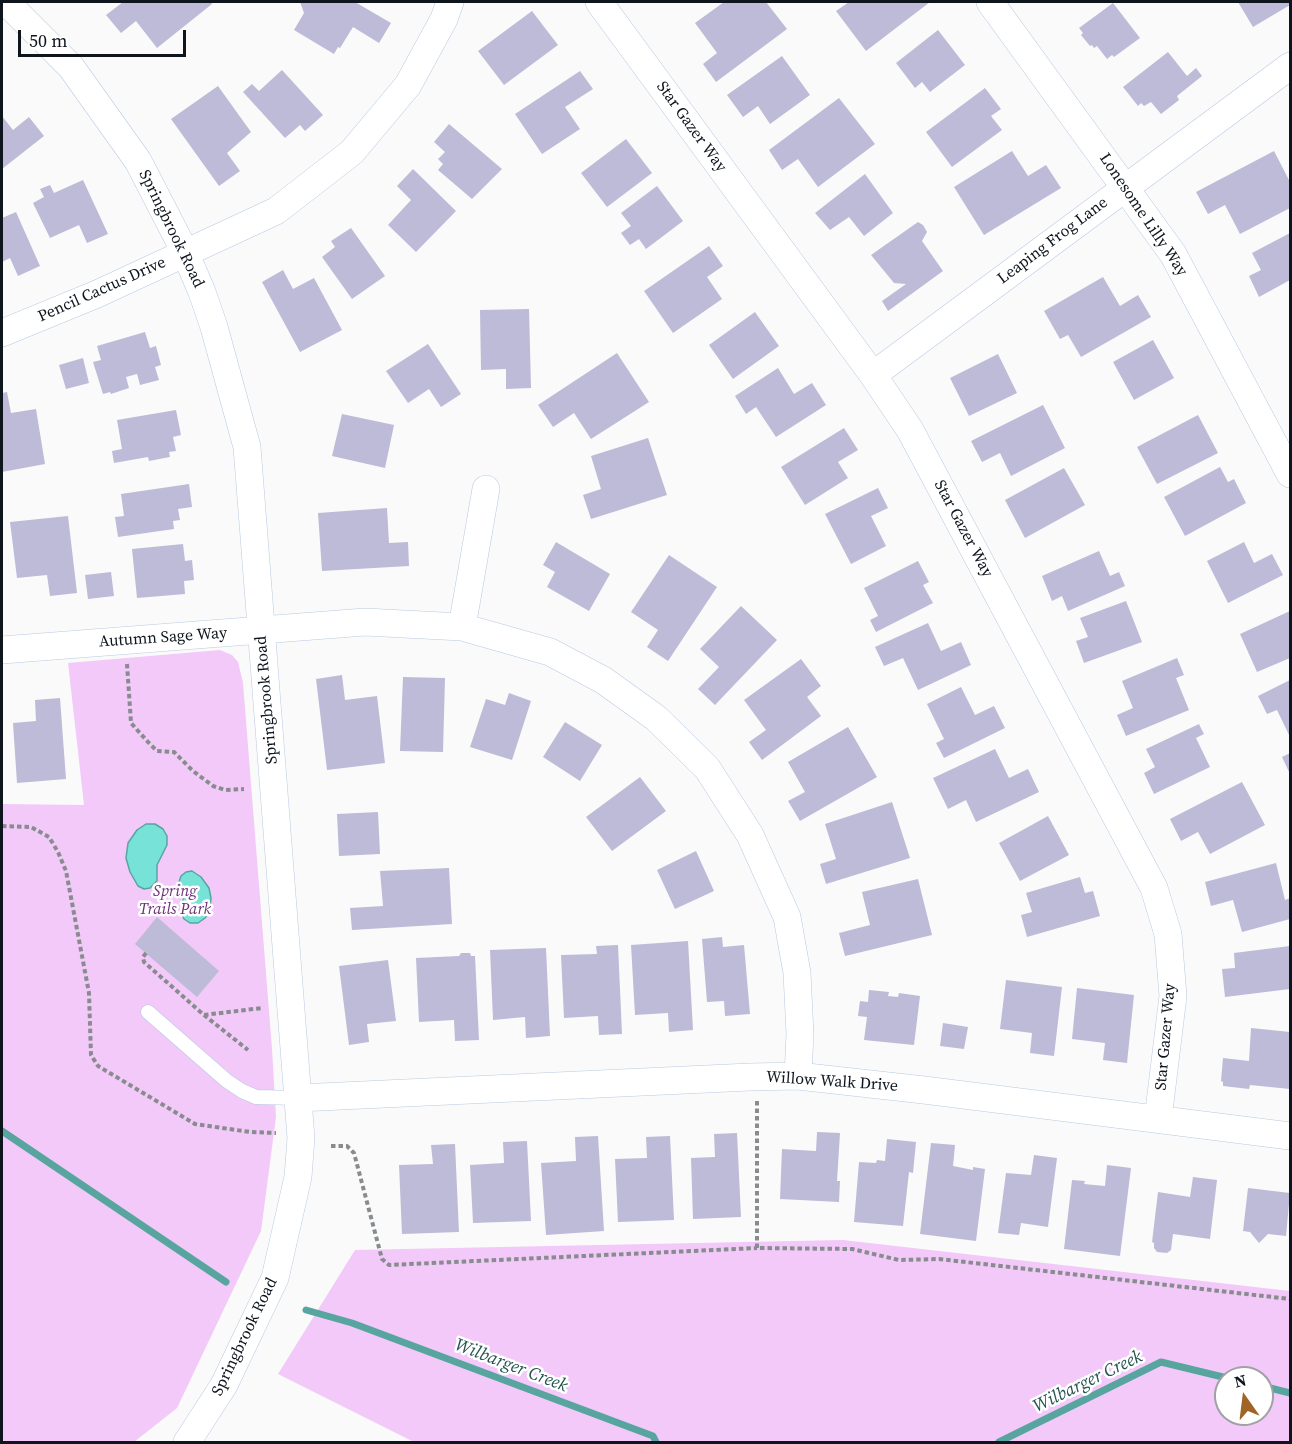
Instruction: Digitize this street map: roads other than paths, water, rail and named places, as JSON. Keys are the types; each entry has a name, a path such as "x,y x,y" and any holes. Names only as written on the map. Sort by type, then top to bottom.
{"street":[{"name":"Springbrook Road","path":"6,2 71,67 138,161 185,252 214,327 247,447 301,1138 298,1177 275,1278 224,1385 187,1443"},
{"name":"Pencil Cactus Drive","path":"2,333 97,294 276,211 352,152 408,86 444,19 450,2"},
{"name":"Star Gazer Way","path":"599,2 873,375 910,430 1154,888 1168,934 1173,996 1158,1119"},
{"name":"Lonesome Lilly Way","path":"990,2 1173,254 1290,474"},
{"name":"Leaping Frog Lane","path":"873,375 1290,66"},
{"path":"462,627 486,489"},
{"name":"Autumn Sage Way","path":"2,650 365,622 462,627 550,652 603,680 656,718 707,768 750,835 787,917 797,974 800,1034 798,1076"},
{"name":"Willow Walk Drive","path":"298,1098 798,1076 1290,1136"}],"lane":[{"path":"148,1012 227,1081 242,1091 256,1097 298,1098"}],"water":[{"path":"146,824 155,824 163,829 167,836 167,845 157,865 157,881 150,888 144,889 138,886 130,872 126,858 128,843 137,830"},
{"path":"192,871 201,877 209,888 211,898 210,910 198,923 190,923 184,919 181,912 184,894 179,882 181,876"}],"waterway":[{"path":"2,1131 226,1282"},
{"name":"Wilbarger Creek","path":"306,1310 352,1323 653,1436 656,1442"},
{"name":"Wilbarger Creek","path":"999,1442 1161,1362 1214,1375"},
{"name":"Wilbarger Creek","path":"1274,1389 1290,1393"}],"park label":[{"name":"Spring Trails Park","path":"175,901"}]}
